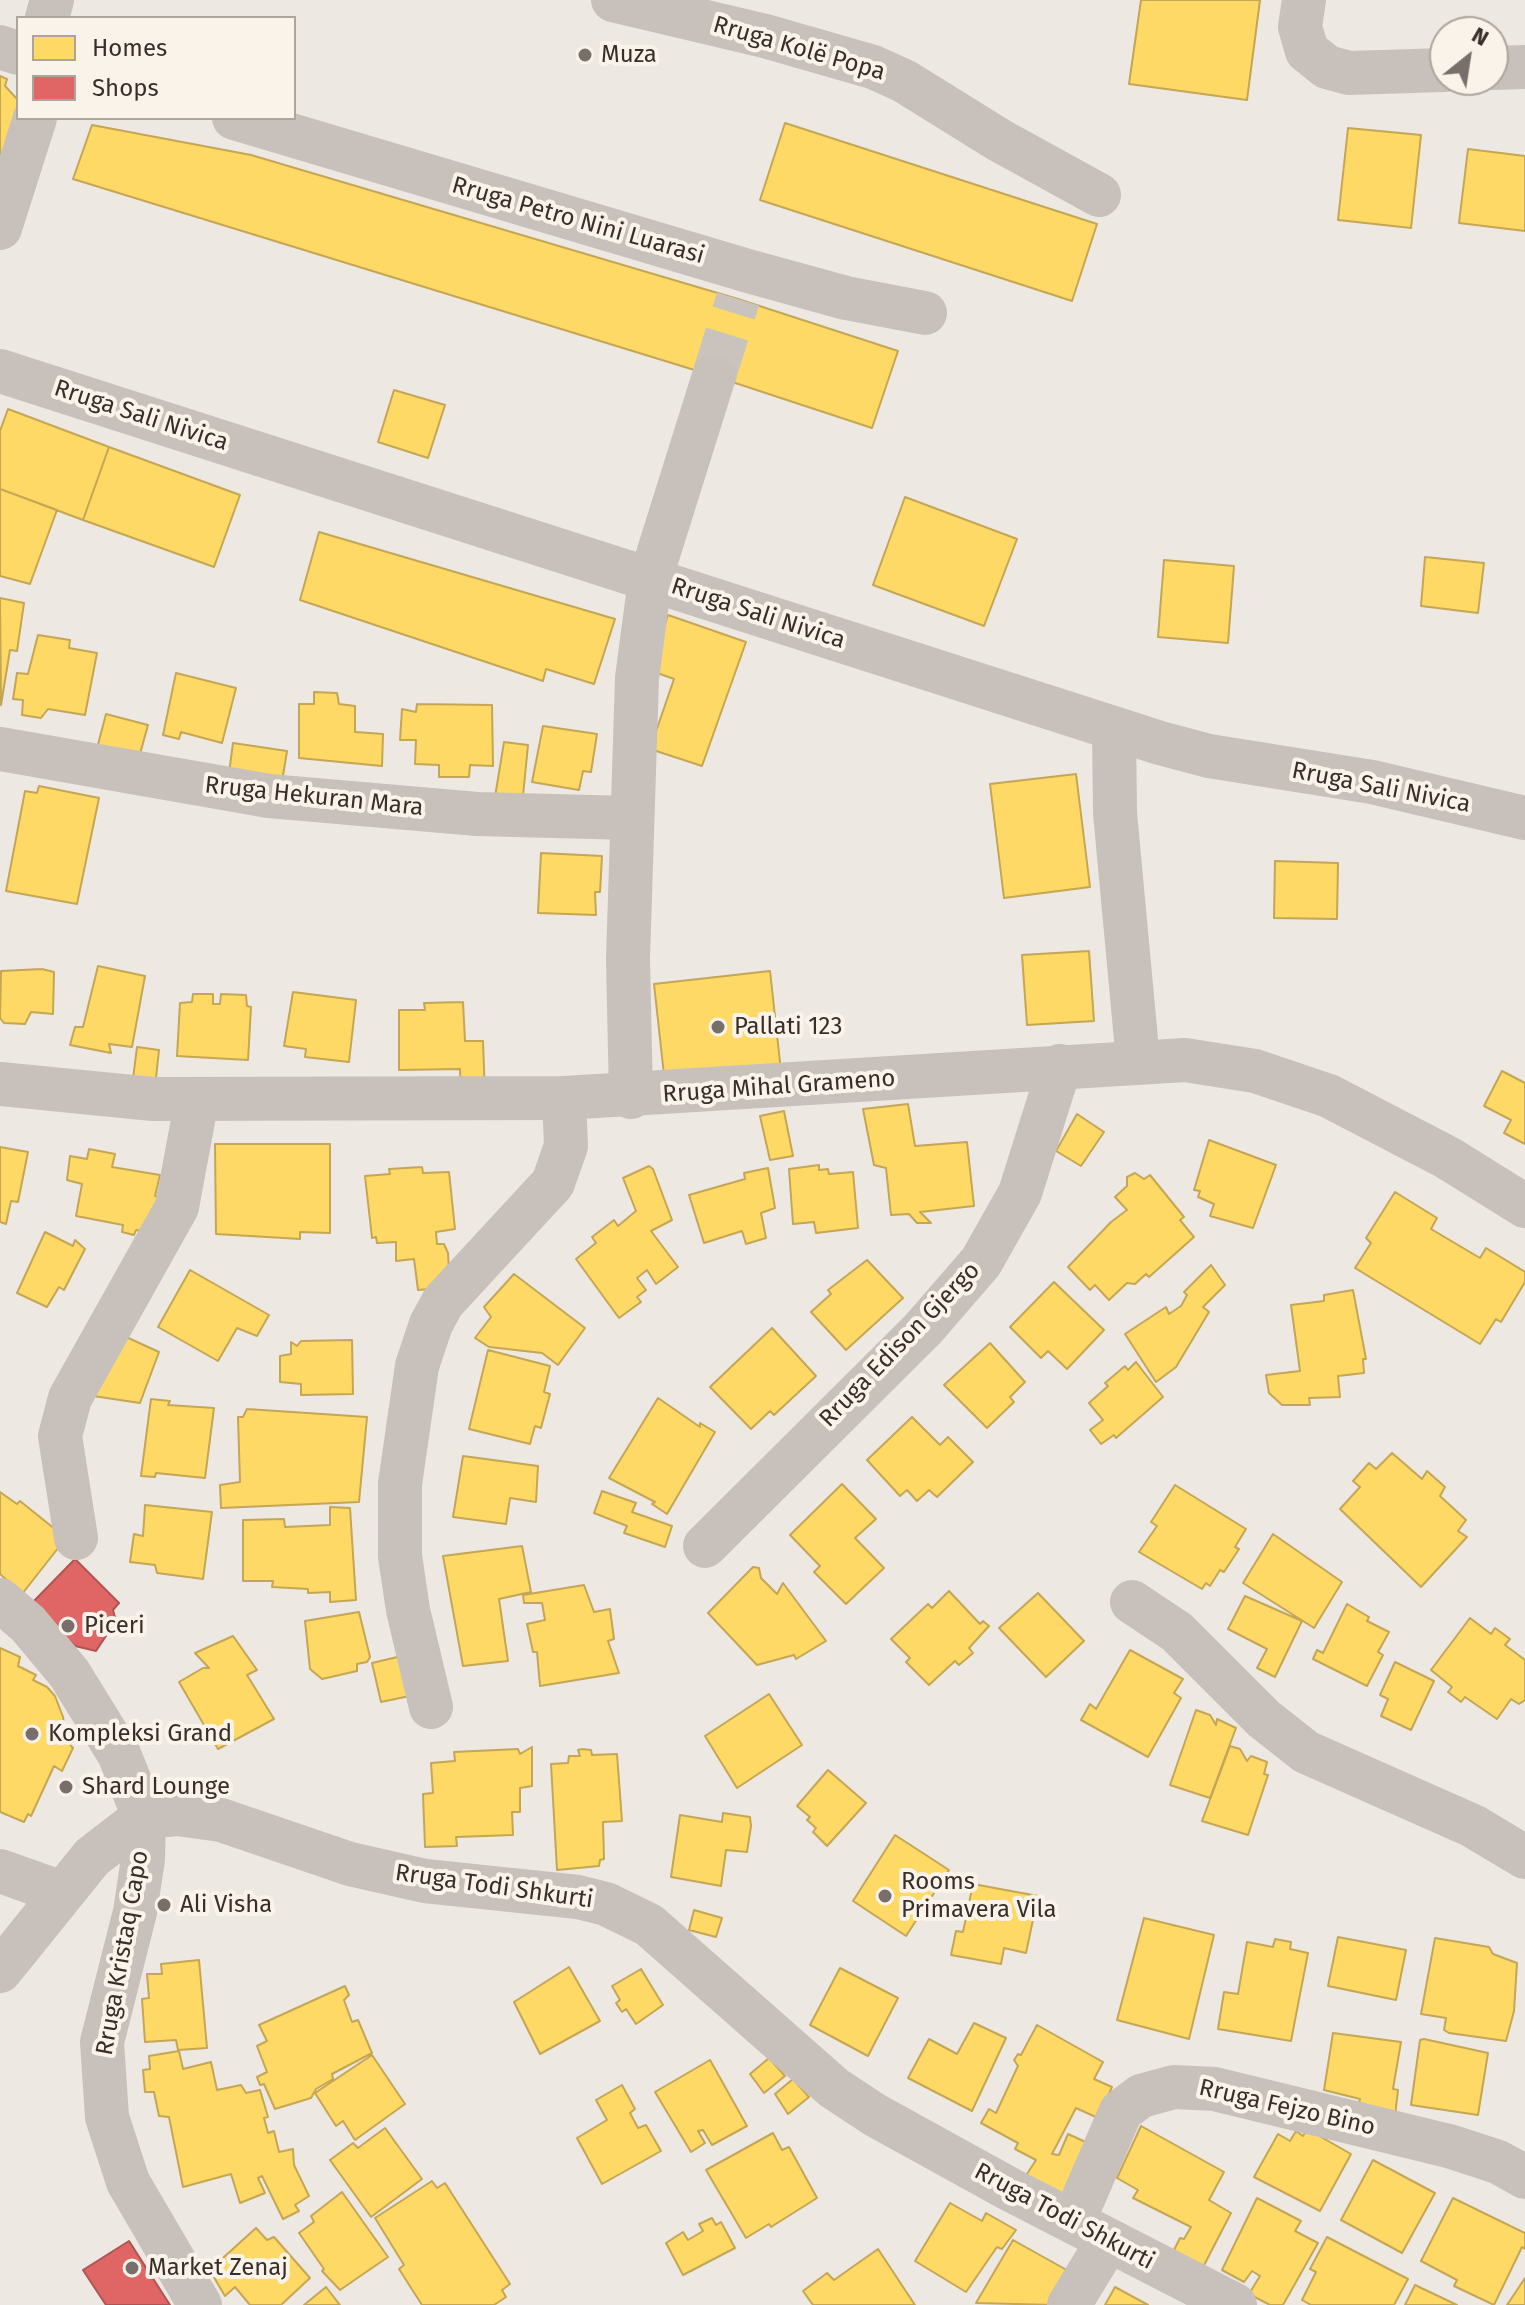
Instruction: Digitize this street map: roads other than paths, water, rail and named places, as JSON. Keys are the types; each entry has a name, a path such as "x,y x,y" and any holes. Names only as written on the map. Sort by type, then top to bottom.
{"street":[{"name":"Rruga Kolë Popa","path":"613,0 765,36 873,67 904,81 999,140 1099,195"},
{"path":"1304,0 1300,27 1307,51 1327,67 1349,73 1429,70"},
{"path":"0,228 34,120"},
{"name":"Rruga Petro Nini Luarasi","path":"240,120 743,285 846,298 925,313"},
{"name":"Rruga Sali Nivica","path":"0,371 1209,756 1372,782 1525,818"},
{"path":"631,1097 628,959 630,818 637,678 650,580 714,376"},
{"path":"1114,728 1115,813 1138,1061"},
{"name":"Rruga Hekuran Mara","path":"0,749 269,796 477,814 630,818"},
{"name":"Rruga Mihal Grameno","path":"0,1084 93,1096 197,1099 631,1097 1138,1061 1225,1064 1292,1082 1403,1134 1525,1206"},
{"name":"Rruga Edison Gjergo","path":"705,1546 923,1329 981,1262 1020,1193 1060,1066"},
{"path":"431,1707 408,1610 399,1543 400,1484 417,1366 431,1324 443,1302 553,1183 566,1146 564,1098"},
{"path":"76,1538 60,1436 70,1398 177,1207 197,1099"},
{"path":"0,1600 28,1624 69,1673 119,1754 144,1817 92,1857 0,1971"},
{"path":"1132,1602 1177,1632 1264,1719 1306,1752 1473,1826 1525,1857"},
{"name":"Rruga Todi Shkurti","path":"144,1817 177,1814 221,1820 350,1864 425,1881 578,1897 621,1909 666,1938 844,2095 941,2153 1235,2305"},
{"name":"Rruga Kristaq Capo","path":"144,1817 143,1859 135,1912 102,2042 107,2117 128,2182 200,2305"},
{"path":"0,1871 62,1893"},
{"name":"Rruga Fejzo Bino","path":"1069,2305 1121,2111 1141,2096 1174,2087 1215,2089 1449,2146 1498,2162 1525,2177"}],"tunnel":[{"path":"714,376 738,299"}],"place":[{"name":"Muza","path":"585,55"},
{"name":"Pallati 123","path":"718,1027"},
{"name":"Piceri","path":"68,1626"},
{"name":"Kompleksi Grand","path":"32,1734"},
{"name":"Shard Lounge","path":"66,1787"},
{"name":"Rooms Primavera Vila","path":"885,1896"},
{"name":"Ali Visha","path":"164,1905"},
{"name":"Market Zenaj","path":"132,2268"}]}
